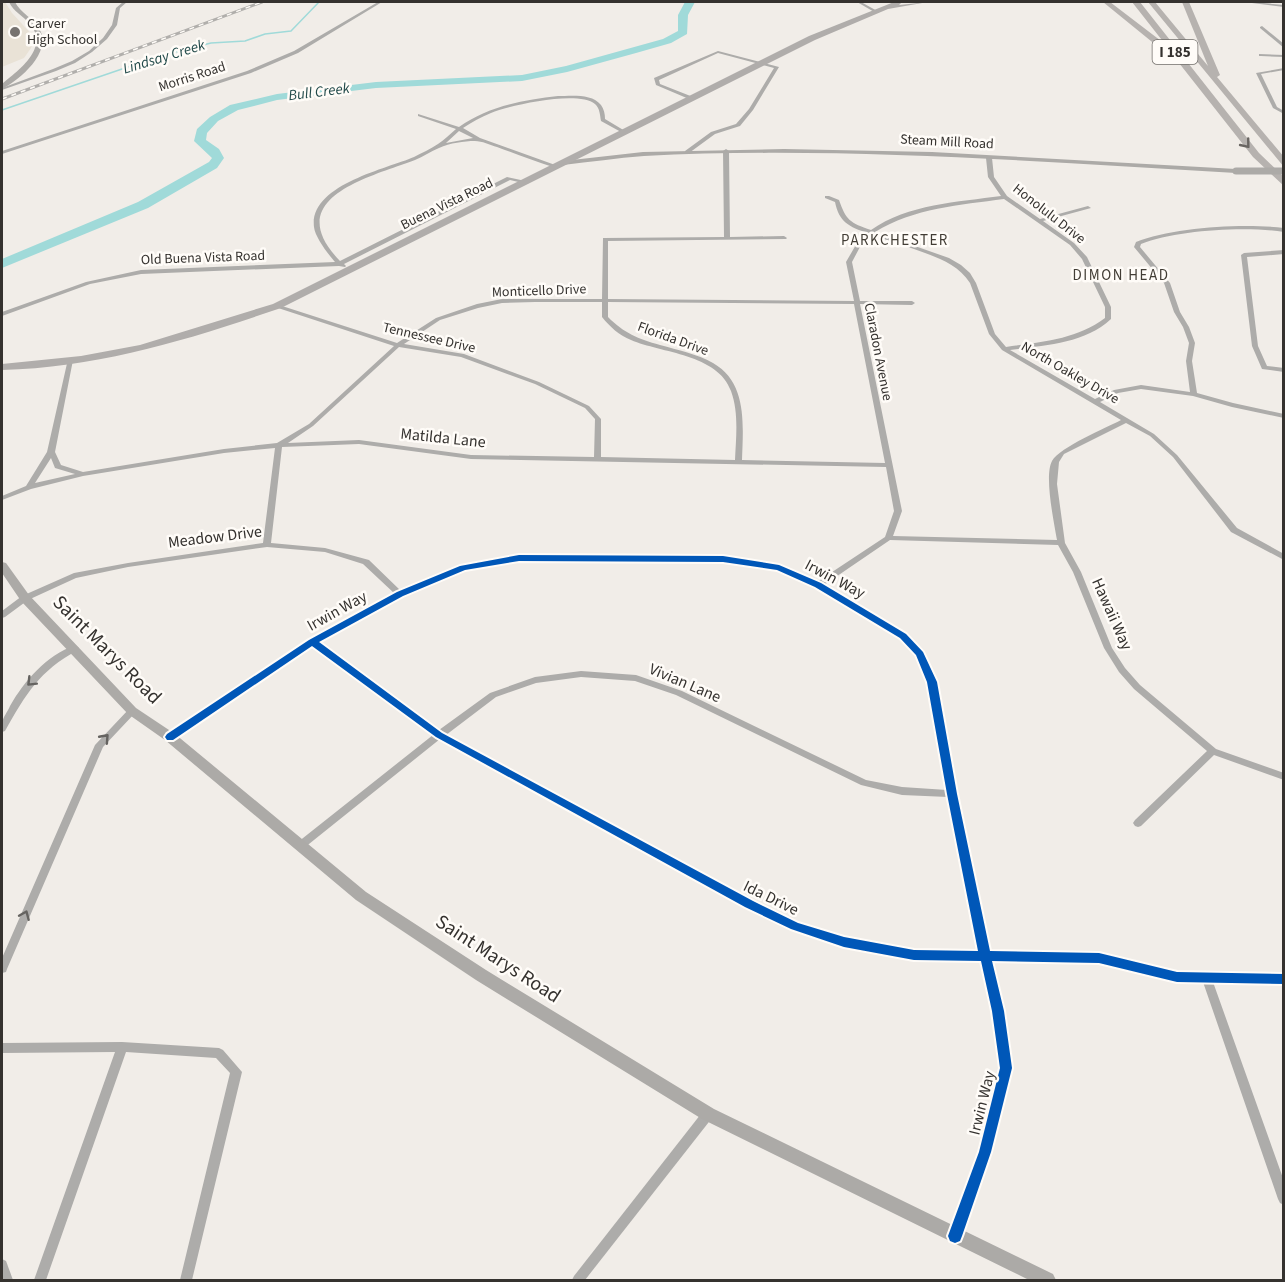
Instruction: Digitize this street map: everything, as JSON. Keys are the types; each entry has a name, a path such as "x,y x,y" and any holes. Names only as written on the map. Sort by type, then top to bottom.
{"highway":[{"path":"1106,2 1169,52 1207,93"},
{"name":"I 185","path":"1136,2 1256,155 1284,183"},
{"name":"I 185","path":"1151,2 1284,164"},
{"path":"1186,2 1221,88"}],"main road":[{"name":"Buena Vista Road","path":"2,367 70,360 159,344 277,306 818,35 899,2"},
{"name":"Buena Vista Road","path":"881,10 925,2"}],"street":[{"path":"2,88 26,69 36,56 41,43 39,33 31,21 12,2"},
{"path":"2,88 88,54 105,41 118,19 118,8 125,2"},
{"name":"Morris Road","path":"2,153 249,72 296,52 380,2"},
{"path":"859,2 881,10"},
{"path":"1246,2 1284,6"},
{"path":"1262,27 1284,47"},
{"path":"687,152 713,133 738,125 751,110 777,68 718,52 656,79 658,85 691,98"},
{"path":"1261,55 1284,56"},
{"path":"1284,69 1258,73 1275,108 1284,113"},
{"path":"348,269 339,264 321,240 316,224 320,208 334,193 353,180 420,156 440,145 458,128 496,109 535,100 571,98 596,102 601,109 603,120 623,131"},
{"path":"420,116 458,128 478,139 559,165"},
{"path":"440,145 478,139"},
{"path":"726,151 727,238 784,238"},
{"name":"Steam Mill Road","path":"559,165 610,158 726,151 921,153 1236,171 1284,171"},
{"name":"Steam Mill Road","path":"585,153 610,158"},
{"name":"Honolulu Drive","path":"989,158 992,177 1005,197 1072,244 1085,258 1108,308 1108,319 1097,330 1079,336 1004,349"},
{"path":"339,264 509,178 527,182"},
{"name":"North Oakley Drive","path":"828,196 837,201 840,213 853,226 947,259 965,270 975,286 992,334 1004,349 1152,435 1175,456 1234,530 1284,558"},
{"name":"Claradon Avenue","path":"888,538 898,511 849,262 854,247 895,218 926,209 1005,197"},
{"path":"1038,221 1088,208"},
{"path":"1194,394 1189,361 1192,343 1177,312 1167,283 1137,247 1138,243 1186,233 1272,227 1284,230"},
{"name":"Florida Drive","path":"727,238 605,239 604,301 605,317 621,333 650,346 704,362 718,369 729,379 734,391 739,418 738,463"},
{"path":"1284,252 1244,255 1255,346 1264,368 1284,370"},
{"name":"Old Buena Vista Road","path":"2,314 88,283 141,272 339,264"},
{"name":"Monticello Drive","path":"279,445 311,425 398,345 438,319 477,306 535,300 912,303"},
{"name":"Tennessee Drive","path":"277,306 398,345 462,355 537,383 586,407 598,418 597,459"},
{"path":"29,487 51,453 70,360"},
{"path":"1095,402 1116,391 1142,387 1194,394 1284,416"},
{"name":"Hawaii Way","path":"1127,420 1062,453 1055,462 1053,484 1061,543 1077,572 1108,648 1122,670 1152,700 1213,751 1284,777"},
{"name":"Matilda Lane","path":"2,498 29,487 83,474 224,451 279,445 359,442 471,457 889,465"},
{"path":"267,545 279,445"},
{"path":"51,453 58,466 83,474"},
{"path":"818,585 888,538 1061,543"},
{"name":"Meadow Drive","path":"2,615 25,598 74,576 138,563 267,545 325,550 366,562 400,594"},
{"name":"Irwin Way","path":"170,737 312,642 400,594 463,568 519,558 723,559 779,568 818,585 903,636 920,654 932,682 952,794 998,1011 1006,1068 985,1152 955,1236"},
{"name":"Saint Marys Road","path":"2,566 25,598 75,648 132,711 170,737 362,896 481,975 708,1114 1047,1281"},
{"name":"Ida Drive","path":"312,642 439,735 749,904 795,926 844,942 914,955 1099,958 1177,977 1284,979"},
{"path":"2,729 25,687 60,655 75,648"},
{"name":"Vivian Lane","path":"301,845 493,695 535,680 580,674 636,678 680,693 864,783 902,791 952,794"},
{"path":"2,969 99,745 132,711"},
{"path":"1138,823 1213,751"},
{"path":"1206,977 1284,1199"},
{"path":"2,1048 122,1047 219,1053 236,1072 186,1281"},
{"path":"40,1281 122,1047"},
{"path":"578,1281 708,1114"},
{"path":"2,1265 7,1281"}],"shaded area":[{"name":"Carver High School","path":"2,2 5,2 34,37 31,48 24,58 2,67"}],"waterway":[{"name":"Lindsay Creek","path":"2,110 163,55 211,43 245,41 265,34 291,31 319,2"},
{"name":"Bull Creek","path":"2,264 143,205 213,165 218,158 215,152 200,141 201,132 214,119 234,107 277,97 376,85 522,78 567,69 667,41 683,32 683,15 690,2"}],"railway":[{"path":"2,99 262,2"}],"cycle path":[{"path":"170,737 312,642 400,594 463,568 519,558 723,559 779,568 818,585 903,636 920,654 932,682 952,794 998,1011 1006,1068 985,1152 955,1236"},
{"path":"312,642 439,735 749,904 795,926 844,942 914,955 1099,958 1177,977 1284,979"}],"place":[{"name":"Carver High School","path":"15,32"}],"district":[{"name":"PARKCHESTER","path":"895,240"},
{"name":"DIMON HEAD","path":"1121,275"}]}
